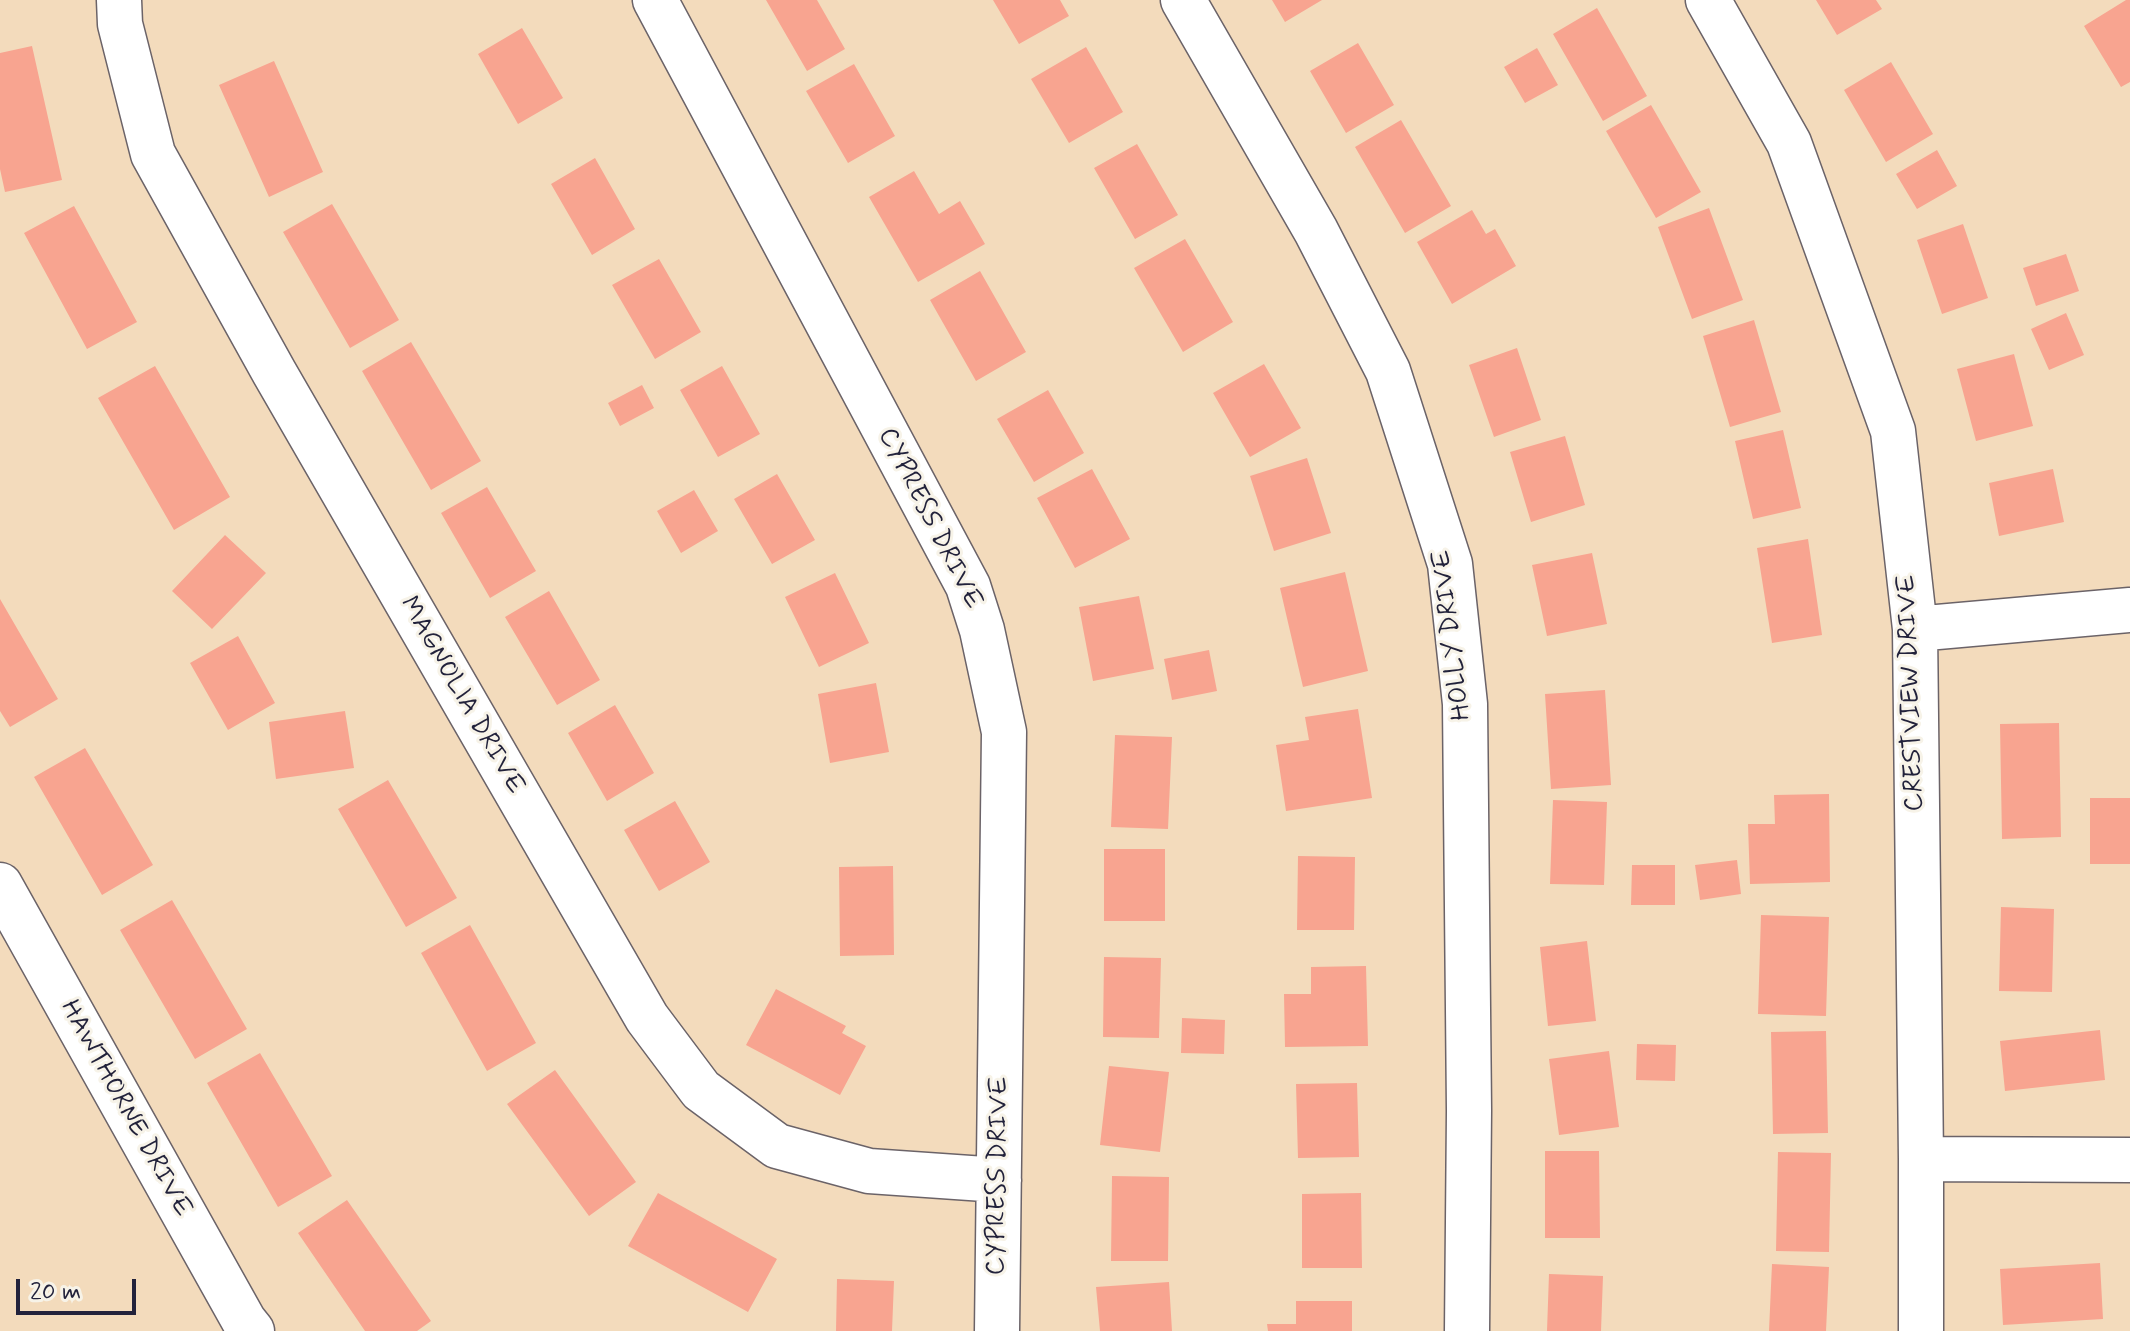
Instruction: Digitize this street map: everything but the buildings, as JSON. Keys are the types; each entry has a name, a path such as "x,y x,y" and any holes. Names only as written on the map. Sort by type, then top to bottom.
{"street":[{"name":"MAGNOLIA DRIVE","path":"119,0 120,24 153,154 274,372 647,1018 701,1090 777,1146 869,1171 999,1180"},
{"name":"CYPRESS DRIVE","path":"655,0 968,586 982,630 1004,732 997,1331"},
{"name":"HOLLY DRIVE","path":"1183,0 1316,231 1388,371 1450,564 1465,704 1469,1111 1467,1331"},
{"name":"CRESTVIEW DRIVE","path":"1708,0 1789,143 1893,431 1915,629 1921,1331"},
{"path":"1915,629 2130,610"},
{"name":"HAWTHORNE DRIVE","path":"0,885 228,1294 252,1331"},
{"path":"1921,1159 2130,1160"}]}
